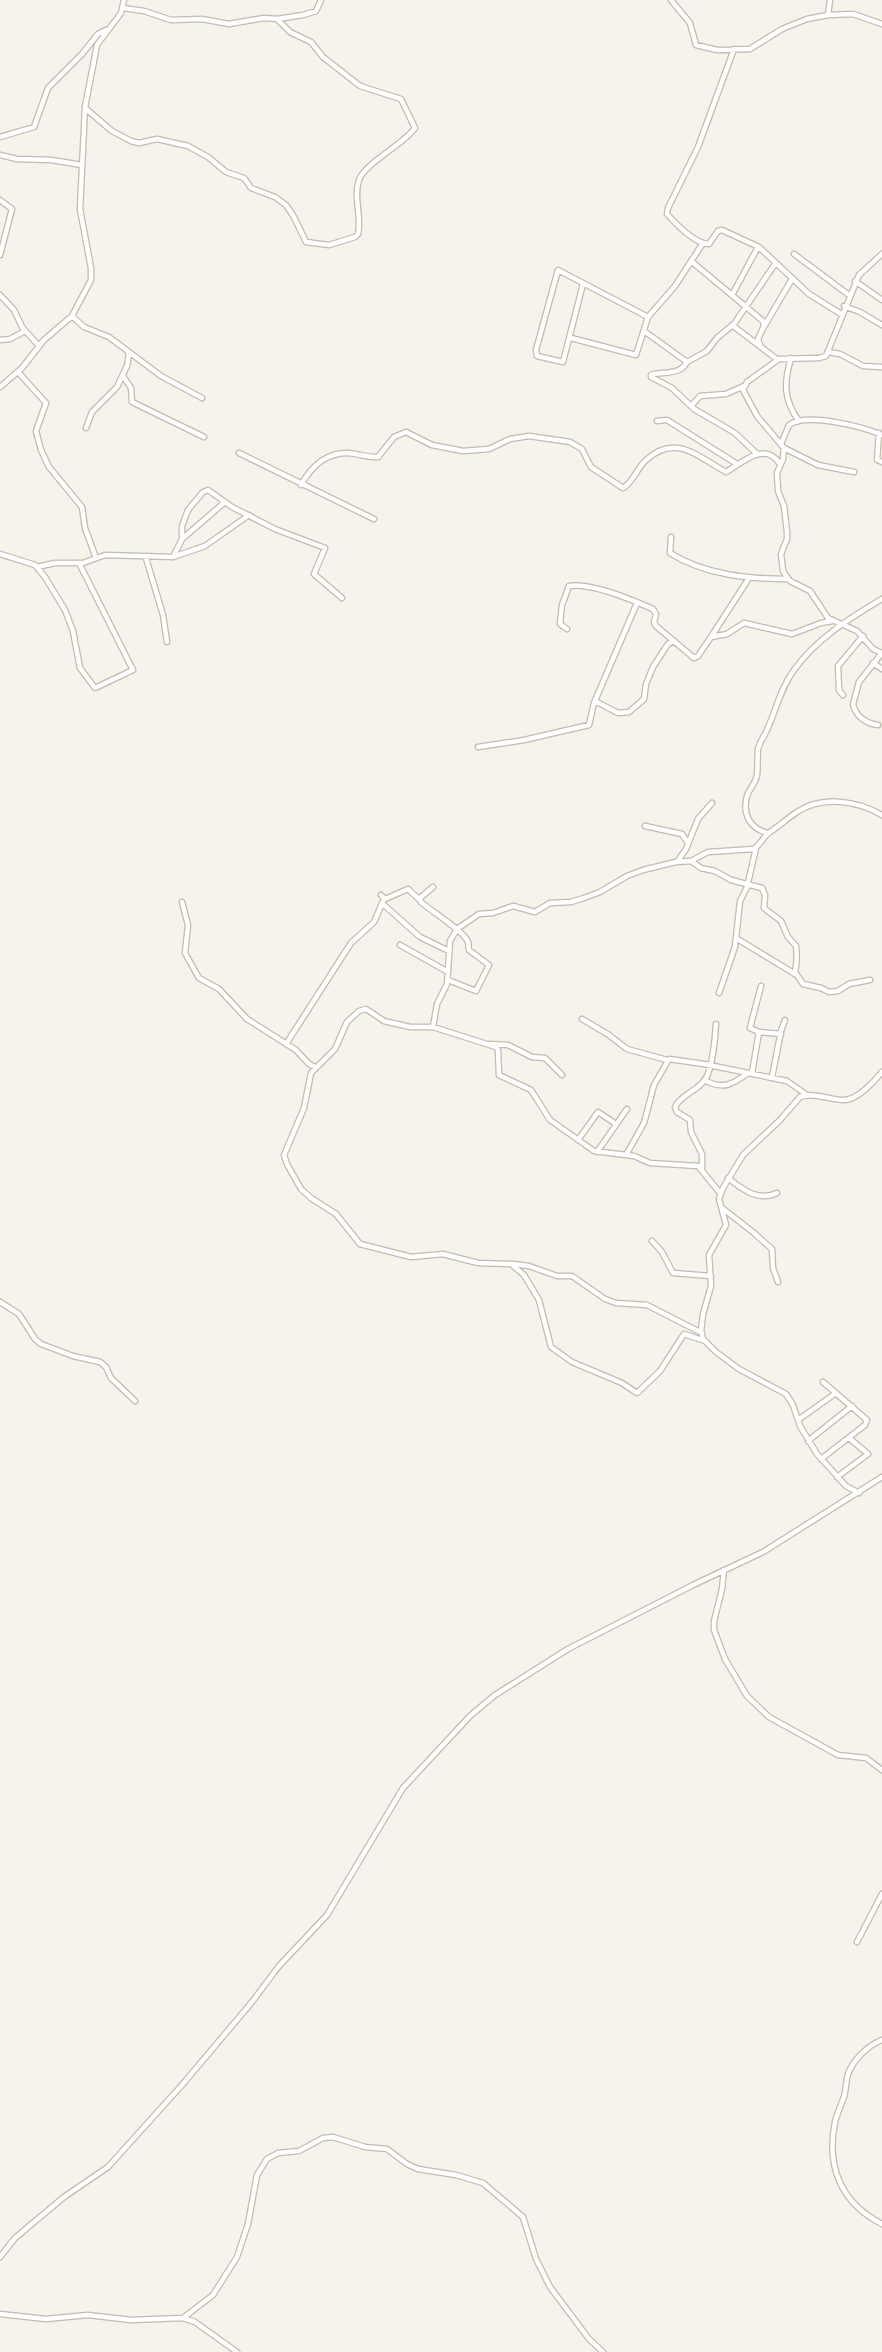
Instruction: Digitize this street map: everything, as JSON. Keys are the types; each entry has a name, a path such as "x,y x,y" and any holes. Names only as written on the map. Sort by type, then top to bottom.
{"street":[{"path":"0,387 18,372 39,346 72,316 83,297 91,276 80,209 85,108 94,52 106,30 119,17 124,0"},
{"path":"123,8 145,11 173,20 202,19 229,24 264,18 277,19 314,12 321,0"},
{"path":"671,0 690,23 696,45 717,50 753,49 782,29 807,19 828,15 853,14 882,24"},
{"path":"828,15 830,0"},
{"path":"85,108 112,131 131,141 139,144 157,138 188,146 208,157 226,172 243,178 253,189 275,197 286,205 294,216 306,242 329,245 355,237 360,227 357,192 360,177 415,127 401,99 359,86 322,56 311,42 290,32 277,19"},
{"path":"0,137 34,127 48,88 82,54 98,34 106,30"},
{"path":"734,49 698,147 667,209 668,216 703,243 708,244 718,231 722,230 758,247 816,299 841,314"},
{"path":"0,155 17,160 51,160 82,166"},
{"path":"0,200 12,209 0,255"},
{"path":"571,338 636,355 648,317 675,286 703,243"},
{"path":"732,295 758,247"},
{"path":"794,254 849,295"},
{"path":"690,406 699,396 726,394 744,386 778,360 821,358 828,352 855,281 882,254"},
{"path":"691,262 762,320 764,325"},
{"path":"757,454 735,433 690,406 672,388 650,376 680,370 684,368 687,362 707,351 717,338 732,325 775,264"},
{"path":"583,284 571,338 563,363 536,354 557,270 648,317"},
{"path":"760,345 758,338 764,325 792,278"},
{"path":"855,281 882,300"},
{"path":"0,295 14,310 26,331 39,346"},
{"path":"844,306 860,312 882,325"},
{"path":"72,316 82,326 106,335 161,376 202,398"},
{"path":"732,325 778,360"},
{"path":"0,340 10,339 26,331"},
{"path":"644,331 687,362"},
{"path":"828,352 841,354 863,366 882,367"},
{"path":"86,428 92,412 114,391 122,376 129,353"},
{"path":"791,358 785,392 791,410 799,421"},
{"path":"18,372 46,403 36,432 41,450 49,467 82,507 85,528 96,558"},
{"path":"122,376 130,388 132,402 204,437"},
{"path":"744,386 743,392 757,416 782,446 817,464 854,472"},
{"path":"657,421 668,420 737,464"},
{"path":"788,579 782,570 781,560 787,537 784,506 778,491 777,471 783,459 782,446 789,425 799,421 846,422 866,431 880,434 876,458 882,462"},
{"path":"302,485 312,467 318,462 341,454 378,457 394,437 406,432 432,445 463,451 489,449 510,439 529,436 574,443 584,451 591,467 623,488 645,461 656,453 668,448 686,449 725,472 757,454 770,455 780,464"},
{"path":"239,453 258,460 302,485 374,519"},
{"path":"182,539 184,518 188,510 203,492 210,491 224,502 281,532 325,548 314,574 342,598"},
{"path":"172,557 182,539 224,502"},
{"path":"0,554 37,567 62,563 79,563 105,555 146,558 172,557 205,546 249,515"},
{"path":"671,537 670,551 672,555 697,566 749,578 788,579 810,591 828,618 857,631 875,650 882,653 872,663 859,682 853,706 855,712 864,720 878,725"},
{"path":"146,558 163,615 167,642"},
{"path":"37,567 65,610 73,631 80,668 94,688 133,670 79,563"},
{"path":"567,629 560,624 562,605 570,586 590,587 655,611 655,625 695,658 711,638 749,578"},
{"path":"768,833 756,829 748,818 747,797 757,775 756,762 761,740 766,732 782,689 794,669 840,624 852,619 882,599"},
{"path":"478,747 524,740 588,726 595,701 637,603"},
{"path":"711,638 727,634 745,623 780,633 794,634 818,624 833,621"},
{"path":"843,696 839,689 838,666 863,636"},
{"path":"595,701 618,713 629,712 644,699 646,684 653,666 668,644 674,640"},
{"path":"872,663 882,669"},
{"path":"677,862 698,819 712,803"},
{"path":"719,993 734,951 740,901 747,885 756,848 768,833 784,824 797,812 824,803 861,805 882,816"},
{"path":"645,826 682,834 688,842"},
{"path":"433,1026 437,1004 444,993 448,980 450,941 457,928 481,913 493,913 514,906 535,912 550,904 577,900 600,892 631,874 677,862 690,861 706,852 756,848"},
{"path":"690,861 704,869 747,885 762,888 764,895 763,907 781,921 788,937 796,948 795,974"},
{"path":"420,900 433,886"},
{"path":"286,1044 351,943 374,922 383,897 408,889 432,912 457,928 468,941 468,948 489,966 476,991 448,980"},
{"path":"182,902 188,925 185,953 199,978 219,989 247,1018 301,1054 309,1064 315,1067"},
{"path":"382,904 420,937 449,950"},
{"path":"736,938 795,974 805,985 821,988 829,992 838,991 850,984 870,980"},
{"path":"400,945 448,972"},
{"path":"761,986 750,1026 751,1029 759,1032 781,1034"},
{"path":"702,1333 647,1305 616,1303 605,1299 574,1277 557,1276 528,1266 478,1264 443,1254 410,1257 360,1244 336,1214 305,1193 287,1164 284,1155 304,1108 311,1073 332,1052 347,1022 362,1010 369,1010 383,1020 410,1027 433,1026 488,1044 498,1050 499,1075 531,1090 537,1097 546,1117 578,1140 597,1152 637,1157 650,1164 697,1166 702,1169 720,1193"},
{"path":"582,1019 609,1035 627,1049 667,1060 674,1059 772,1077 790,1082 808,1096"},
{"path":"772,1077 785,1020"},
{"path":"702,1169 702,1154 691,1132 690,1120 678,1112 675,1107 678,1101 691,1094 704,1080 709,1065 716,1024"},
{"path":"704,1080 715,1086 726,1086 750,1073 759,1032"},
{"path":"488,1044 508,1045 532,1057 545,1058 562,1075"},
{"path":"626,1155 644,1121 654,1085 667,1060"},
{"path":"705,1341 702,1333 703,1314 711,1291 710,1254 726,1225 719,1201 720,1193 728,1178 746,1152 780,1120 797,1099 808,1096 847,1100 876,1079 882,1072"},
{"path":"876,1079 881,1084"},
{"path":"597,1152 627,1109"},
{"path":"578,1140 598,1112 616,1124"},
{"path":"728,1178 752,1194 770,1196 778,1193"},
{"path":"721,1207 772,1249 773,1268 778,1282"},
{"path":"652,1241 662,1252 673,1273 711,1276"},
{"path":"511,1264 524,1275 539,1300 551,1347 572,1362 622,1383 637,1393 660,1370 684,1334 705,1341 726,1360 747,1374 786,1394 793,1405 808,1440 821,1459 850,1489 859,1493"},
{"path":"0,1302 19,1314 35,1339 41,1344 73,1356 100,1362 106,1367 111,1378 135,1402"},
{"path":"821,1459 849,1438 867,1421 823,1382"},
{"path":"798,1420 836,1393"},
{"path":"808,1440 852,1406"},
{"path":"837,1477 868,1454 849,1438"},
{"path":"0,2257 15,2238 64,2197 108,2167 176,2091 270,1980 279,1966 327,1915 352,1875 381,1821 403,1788 470,1716 494,1695 568,1649 763,1552 882,1477"},
{"path":"724,1570 714,1630 727,1662 748,1698 769,1717 838,1755 866,1758 882,1770"},
{"path":"857,1942 882,1894"},
{"path":"882,2040 874,2043 861,2056 848,2075 843,2098 834,2124 833,2150 835,2171 848,2198 861,2212 882,2224"},
{"path":"183,2318 216,2290 238,2257 248,2224 257,2175 262,2164 274,2154 299,2151 323,2138 333,2137 361,2146 387,2148 407,2164 418,2169 464,2176 483,2184 522,2217 536,2258 550,2287 589,2339 603,2352"},
{"path":"193,2311 195,2322"},
{"path":"0,2314 41,2319 88,2315 131,2320 183,2318 195,2322 237,2352"}]}
